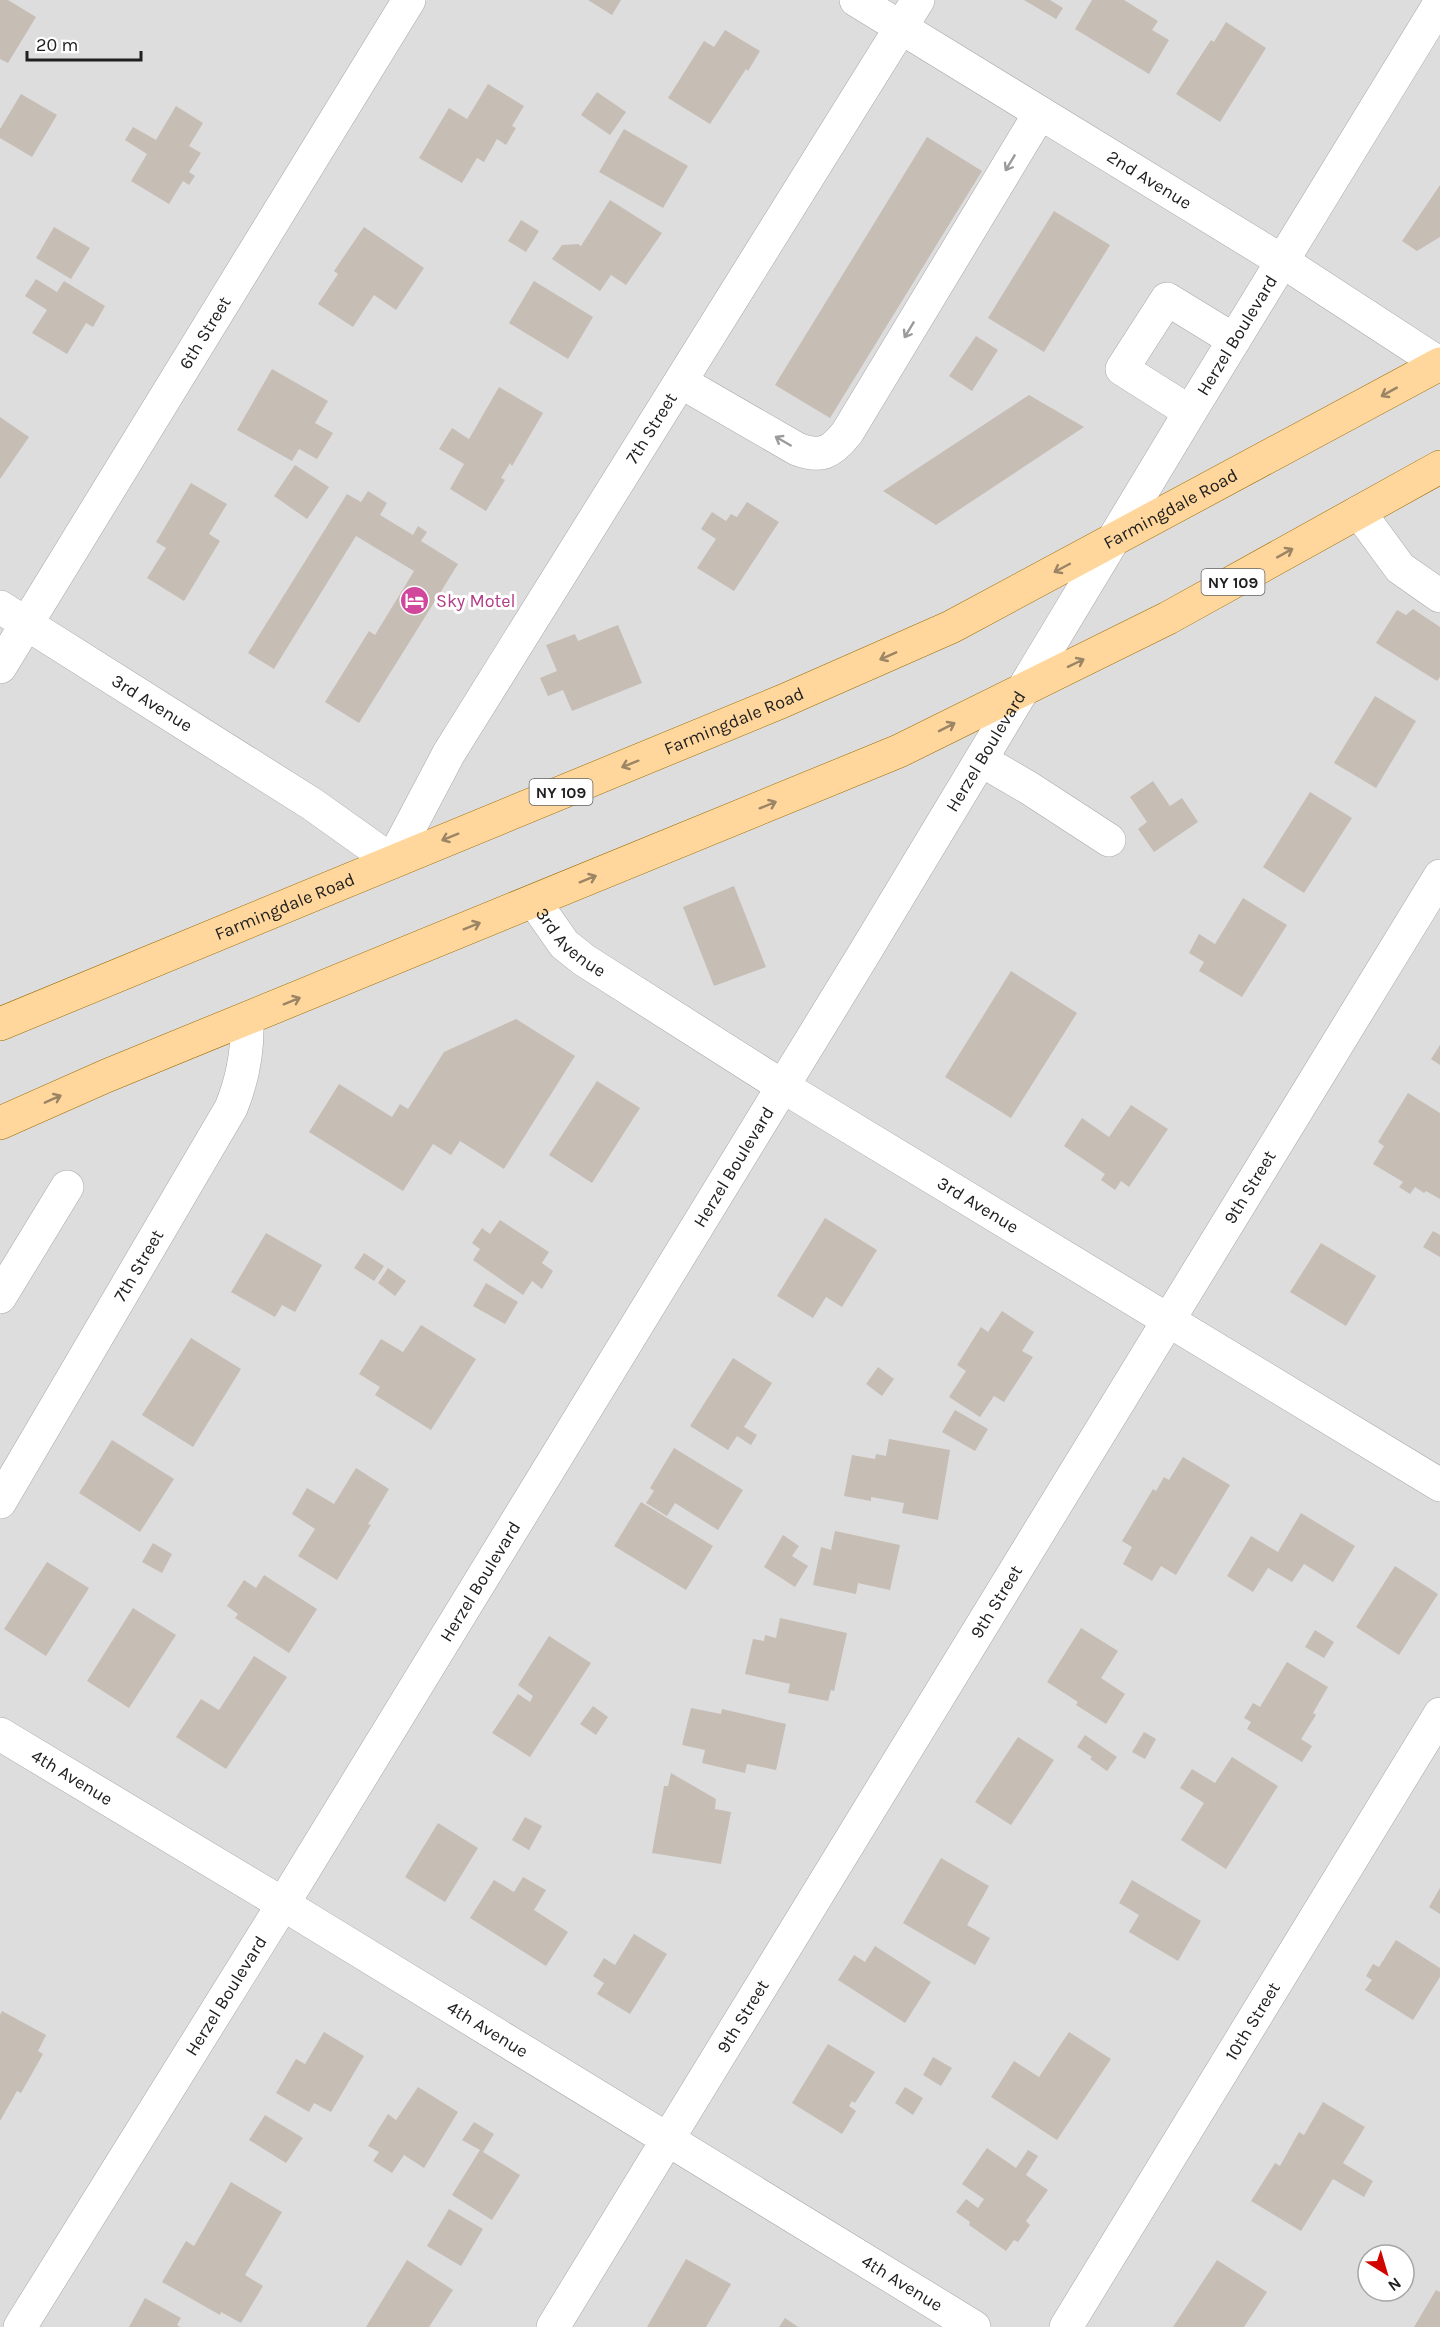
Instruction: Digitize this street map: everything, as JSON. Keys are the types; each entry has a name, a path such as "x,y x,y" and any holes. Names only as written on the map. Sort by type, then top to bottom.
{"main road":[{"name":"Farmingdale Road","path":"0,1024 867,665 951,627 1440,364"},
{"name":"NY 109","path":"0,1123 106,1076 899,751 1168,618 1440,468"}],"street":[{"name":"6th Street","path":"0,667 13,616 409,0"},
{"name":"2nd Avenue","path":"856,0 909,14 1040,113 1282,261 1440,364"},
{"name":"Herzel Boulevard","path":"20,2327 283,1904 783,1086 1440,3"},
{"name":"7th Street","path":"392,861 449,753 909,14"},
{"path":"681,382 797,449 810,454 824,453 836,447 847,433 1040,113"},
{"path":"1190,412 1122,369 1167,299 1234,340"},
{"path":"1359,512 1400,568 1440,596"},
{"name":"3rd Avenue","path":"13,616 312,804 392,861"},
{"path":"981,760 1109,840"},
{"name":"9th Street","path":"553,2327 1440,876"},
{"name":"3rd Avenue","path":"534,901 551,928 574,953 783,1086 1168,1322 1440,1485"},
{"name":"7th Street","path":"0,1502 231,1108 238,1091 245,1059 248,1038 247,1019"},
{"path":"0,1297 67,1187"},
{"name":"10th Street","path":"1066,2327 1440,1714"},
{"name":"4th Avenue","path":"0,1734 283,1904 974,2327"}],"shaded area":[{"path":"0,0 1440,0 1440,2327 0,2327"}],"building":[{"path":"0,0 8,0 36,17 8,63 0,59"},
{"path":"588,0 621,0 612,15"},
{"path":"1024,0 1050,0 1063,8 1056,19"},
{"path":"1092,0 1124,0 1158,21 1152,30 1169,40 1149,74 1075,29"},
{"path":"1226,22 1266,48 1220,122 1176,94 1211,40 1214,42"},
{"path":"725,30 760,51 710,124 668,98 704,41 714,47"},
{"path":"488,84 524,106 512,126 516,128 506,145 497,139 484,162 477,158 462,183 419,158 449,108 467,119"},
{"path":"597,92 626,112 610,135 581,115"},
{"path":"21,94 57,115 32,157 0,138 0,129"},
{"path":"176,106 203,123 189,146 201,153 189,172 195,176 189,185 183,181 169,204 131,181 147,154 125,140 133,127 156,140"},
{"path":"624,129 688,166 663,208 599,172"},
{"path":"927,137 982,171 830,418 775,385"},
{"path":"1440,185 1440,237 1417,251 1402,241"},
{"path":"610,200 662,233 626,285 611,275 600,291 552,259 562,245 578,244 581,246"},
{"path":"1054,211 1110,245 1044,352 988,318"},
{"path":"521,220 539,231 526,252 508,241"},
{"path":"54,227 90,248 71,279 36,258"},
{"path":"364,227 424,268 396,310 374,295 353,327 318,304 338,274 334,271"},
{"path":"36,279 57,292 64,281 105,306 93,327 86,323 67,354 32,333 47,310 25,296"},
{"path":"534,281 593,317 568,359 509,323"},
{"path":"976,336 998,350 972,391 949,376"},
{"path":"272,369 328,401 315,423 333,433 317,459 299,449 292,461 237,430"},
{"path":"499,387 543,413 512,466 510,463 501,478 505,480 486,511 450,489 464,464 439,449 452,428 469,439"},
{"path":"1029,395 1084,427 936,525 883,491"},
{"path":"0,417 29,437 0,479"},
{"path":"295,465 329,487 307,519 274,496"},
{"path":"191,483 227,504 209,534 220,541 184,601 147,578 166,548 156,542"},
{"name":"Sky Motel","path":"368,491 387,503 380,515 413,535 418,526 427,532 421,541 458,564 359,723 325,702 369,631 375,635 414,571 356,536 274,669 248,653 347,494 361,502"},
{"path":"747,502 779,522 734,591 697,568 716,539 701,529 712,512 726,521 731,514 737,517"},
{"path":"1413,609 1440,627 1440,677 1437,681 1376,643 1397,610 1406,615"},
{"path":"618,625 642,683 572,711 563,690 548,696 540,678 557,671 546,645 575,634 578,641"},
{"path":"1375,696 1416,721 1376,788 1334,763"},
{"path":"1153,781 1170,806 1182,798 1198,822 1154,852 1138,829 1147,822 1130,797"},
{"path":"1310,792 1352,818 1304,893 1263,867"},
{"path":"734,886 766,967 714,986 683,907"},
{"path":"1243,898 1287,925 1242,997 1199,971 1204,962 1189,953 1199,934 1215,944"},
{"path":"1011,971 1077,1013 1011,1118 945,1077"},
{"path":"516,1019 575,1056 504,1169 460,1141 451,1155 433,1144 403,1191 309,1132 339,1084 392,1117 400,1104 408,1109 444,1052"},
{"path":"1440,1045 1440,1065 1431,1059"},
{"path":"597,1081 640,1108 592,1183 549,1155"},
{"path":"1408,1093 1440,1113 1440,1199 1415,1187 1410,1194 1399,1187 1403,1182 1373,1164 1384,1146 1378,1142"},
{"path":"1131,1105 1168,1129 1129,1187 1121,1181 1115,1190 1101,1180 1105,1174 1064,1146 1082,1118 1109,1137"},
{"path":"825,1218 877,1250 842,1307 826,1297 813,1318 777,1296"},
{"path":"500,1220 549,1252 542,1263 553,1271 542,1289 532,1281 523,1295 473,1260 480,1249 472,1243 482,1228 490,1234"},
{"path":"1433,1231 1440,1235 1440,1257 1423,1247"},
{"path":"266,1233 322,1265 295,1312 282,1305 275,1317 231,1292"},
{"path":"1321,1243 1376,1276 1346,1326 1290,1292"},
{"path":"364,1253 384,1266 374,1281 354,1268"},
{"path":"388,1268 406,1281 395,1296 378,1283"},
{"path":"486,1283 518,1302 505,1324 473,1306"},
{"path":"1002,1311 1034,1332 1022,1351 1033,1357 1004,1402 994,1396 980,1417 949,1397 966,1371 957,1365 981,1327 988,1332"},
{"path":"421,1325 476,1359 431,1430 375,1395 380,1387 359,1374 381,1339 403,1352"},
{"path":"191,1338 241,1369 193,1447 142,1415"},
{"path":"733,1358 772,1383 744,1427 757,1435 751,1445 737,1436 728,1450 690,1426"},
{"path":"878,1367 894,1379 882,1396 866,1384"},
{"path":"955,1410 988,1429 975,1451 942,1432"},
{"path":"889,1439 950,1450 938,1520 902,1513 904,1503 871,1497 871,1501 844,1496 852,1455 875,1459 876,1454 886,1456"},
{"path":"112,1440 174,1479 140,1532 79,1493"},
{"path":"674,1448 743,1490 718,1530 675,1503 667,1516 646,1503 654,1491 650,1488"},
{"path":"1183,1457 1230,1485 1176,1575 1161,1566 1152,1581 1123,1564 1132,1547 1122,1541 1153,1489 1156,1491 1164,1477 1169,1480"},
{"path":"356,1468 389,1489 368,1524 371,1525 337,1580 298,1556 315,1529 292,1514 307,1488 334,1504"},
{"path":"641,1502 713,1546 686,1590 614,1546"},
{"path":"1301,1513 1355,1546 1333,1582 1304,1564 1292,1582 1268,1568 1253,1592 1227,1576 1251,1536 1278,1552"},
{"path":"835,1531 900,1545 890,1590 858,1583 856,1594 813,1585 821,1547 831,1550"},
{"path":"783,1535 799,1546 792,1556 808,1566 795,1587 764,1567"},
{"path":"153,1543 172,1554 162,1573 142,1562"},
{"path":"47,1562 89,1588 46,1656 4,1629"},
{"path":"1395,1566 1438,1594 1399,1655 1356,1627"},
{"path":"264,1575 317,1609 289,1653 235,1618 238,1614 227,1606 244,1580 256,1588"},
{"path":"133,1608 176,1635 129,1708 87,1681"},
{"path":"780,1618 847,1633 834,1691 831,1690 828,1701 788,1693 790,1684 745,1674 753,1639 764,1641 765,1635 776,1638"},
{"path":"1081,1628 1118,1651 1101,1678 1125,1694 1106,1724 1076,1705 1078,1702 1047,1682"},
{"path":"1315,1630 1334,1642 1324,1658 1305,1647"},
{"path":"549,1636 591,1663 530,1757 492,1733 518,1694 530,1702 533,1696 518,1685"},
{"path":"254,1656 287,1677 226,1769 176,1737 201,1699 219,1710"},
{"path":"1287,1662 1328,1687 1313,1713 1316,1715 1301,1739 1312,1746 1302,1762 1247,1729 1251,1722 1244,1718 1253,1703 1260,1707"},
{"path":"593,1706 608,1717 596,1735 580,1724"},
{"path":"691,1708 721,1714 722,1709 786,1724 776,1770 747,1764 745,1773 702,1763 705,1750 682,1745"},
{"path":"1144,1732 1156,1739 1145,1759 1132,1752"},
{"path":"1085,1735 1117,1757 1107,1771 1077,1747"},
{"path":"1018,1737 1054,1760 1011,1825 975,1802"},
{"path":"1232,1757 1278,1786 1226,1869 1181,1840 1204,1803 1180,1788 1192,1769 1215,1783"},
{"path":"671,1773 716,1799 715,1809 731,1812 721,1864 652,1853 664,1786 668,1786"},
{"path":"525,1817 542,1826 529,1850 512,1840"},
{"path":"438,1823 478,1848 445,1902 405,1877"},
{"path":"941,1858 989,1886 967,1925 990,1938 975,1965 903,1923"},
{"path":"523,1877 546,1890 534,1910 568,1932 546,1966 470,1918 494,1880 514,1892"},
{"path":"1132,1880 1201,1921 1178,1961 1129,1932 1139,1915 1119,1903"},
{"path":"1440,1888 1440,1914 1429,1907"},
{"path":"634,1934 667,1954 630,2014 597,1994 604,1983 593,1976 604,1958 615,1965"},
{"path":"1396,1940 1440,1968 1440,1977 1413,2020 1365,1990 1372,1980 1366,1976 1373,1964 1379,1967"},
{"path":"875,1946 931,1982 905,2023 838,1980 854,1955 865,1962"},
{"path":"2,2011 46,2035 38,2051 43,2054 21,2093 17,2091 0,2121 0,2015"},
{"path":"324,2032 364,2056 331,2112 314,2103 309,2112 276,2093 296,2059 305,2064"},
{"path":"1069,2032 1111,2059 1057,2140 991,2097 1014,2061 1039,2077"},
{"path":"828,2044 875,2072 855,2103 852,2101 849,2106 856,2111 842,2134 792,2103"},
{"path":"933,2057 952,2068 941,2086 923,2075"},
{"path":"418,2087 458,2112 424,2168 404,2155 392,2173 373,2161 379,2152 368,2146 388,2114 396,2120"},
{"path":"905,2087 923,2098 913,2115 895,2103"},
{"path":"1323,2102 1365,2127 1343,2163 1373,2181 1364,2197 1333,2179 1301,2231 1251,2201 1275,2163 1280,2166 1299,2132 1304,2135"},
{"path":"265,2115 303,2138 286,2163 249,2140"},
{"path":"474,2122 494,2134 483,2152 520,2175 492,2220 452,2195 480,2150 462,2140"},
{"path":"987,2148 1016,2168 1028,2150 1038,2156 1026,2175 1048,2190 1026,2221 1030,2225 1018,2242 1014,2240 1006,2251 969,2225 970,2222 956,2212 966,2199 978,2208 984,2199 962,2184"},
{"path":"231,2182 282,2212 245,2275 263,2286 241,2323 221,2312 220,2315 162,2282 186,2241 194,2246"},
{"path":"449,2209 483,2229 461,2266 427,2246"},
{"path":"686,2259 731,2284 706,2327 647,2327"},
{"path":"407,2260 453,2290 429,2327 366,2327"},
{"path":"1217,2260 1267,2292 1244,2327 1173,2327"},
{"path":"1436,2290 1440,2292 1440,2327 1414,2327"},
{"path":"145,2298 181,2318 177,2325 180,2327 129,2327"},
{"path":"785,2318 798,2327 779,2327"}],"place":[{"name":"Sky Motel","path":"415,601"}]}
